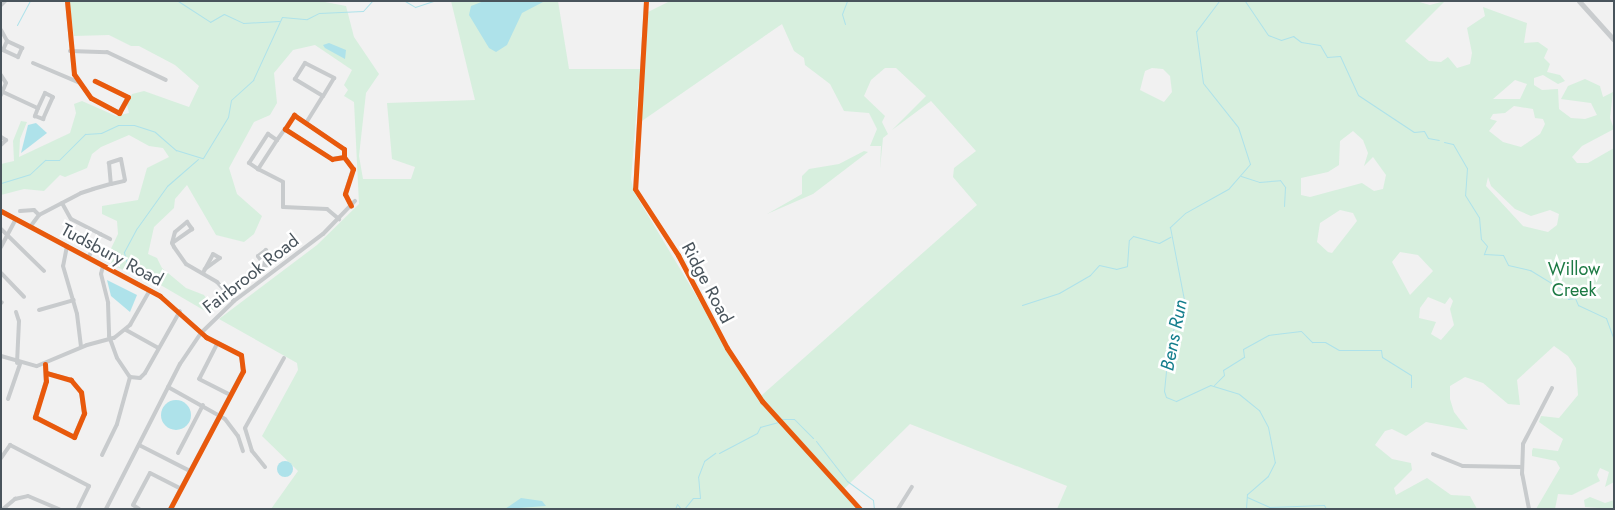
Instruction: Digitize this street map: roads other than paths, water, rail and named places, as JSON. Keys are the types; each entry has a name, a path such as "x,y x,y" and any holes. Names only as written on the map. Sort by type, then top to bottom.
{"street":[{"path":"67,1 70,51 78,82 91,98 119,113 128,97 95,81"},
{"name":"Ridge Road","path":"646,1 635,189 678,255 727,348 762,401 860,509"},
{"path":"1579,1 1614,40"},
{"path":"1,30 7,41 22,48 18,57 3,50 7,41"},
{"path":"70,51 107,52 166,80"},
{"path":"33,63 78,82"},
{"path":"306,123 323,96 334,78 305,64 295,79 323,96"},
{"path":"1,75 6,83 2,94 38,108"},
{"path":"45,94 53,97 43,119 35,116 38,108 45,94"},
{"path":"258,170 294,115 342,146 344,157 353,169 345,192 352,206"},
{"path":"285,128 335,160 344,157"},
{"path":"277,140 268,134 249,163 258,170 282,181 283,207 327,208 340,219"},
{"path":"1,137 6,140 1,145"},
{"path":"30,226 39,215 62,203 126,180 121,159 109,163 111,184"},
{"name":"Fairbrook Road","path":"106,509 168,387 201,333 234,300 340,219 355,202"},
{"path":"62,203 71,219 110,239"},
{"path":"20,211 34,210 39,215"},
{"name":"Tudsbury Road","path":"1,211 150,290 180,312 201,333 217,344 238,352 244,362 230,395"},
{"path":"1,247 16,219"},
{"path":"172,243 192,229 188,222 175,232 172,243 186,264 204,271 229,293 234,300"},
{"path":"1,229 44,271"},
{"path":"88,258 100,234"},
{"path":"67,246 63,266 74,300 81,347"},
{"path":"102,455 117,424 130,377 110,340 108,303 100,274 104,266"},
{"path":"229,293 265,266"},
{"path":"1,273 24,297"},
{"path":"1,356 19,363 45,364 81,347 110,340 126,330 150,290"},
{"path":"39,310 74,300"},
{"path":"8,399 19,363 19,325 16,312"},
{"path":"130,377 142,376 180,312"},
{"path":"126,330 158,348"},
{"path":"170,509 230,395 199,379 217,344"},
{"path":"238,436 246,432 284,358"},
{"path":"45,364 47,373 35,417 74,437 84,414 81,392 71,380 47,373"},
{"path":"168,387 220,415 238,436 243,451"},
{"path":"1529,509 1522,467 1529,428 1552,388"},
{"path":"178,453 203,406"},
{"path":"246,432 254,456 265,467"},
{"path":"1,458 10,445 89,486 78,509"},
{"path":"139,445 190,471"},
{"path":"1433,454 1463,466 1522,467"},
{"path":"139,509 133,505 150,473 181,489"},
{"path":"898,509 912,487"},
{"path":"3,509 15,498 28,496 59,509"}],"water":[{"path":"484,1 545,1 522,13 507,45 496,52 489,48 469,15 471,6"},
{"path":"329,43 346,50 345,59 325,48 323,45"},
{"path":"36,123 47,133 21,153 28,125"},
{"path":"107,280 137,295 130,312 111,296"},
{"path":"176,400 187,404 191,415 187,426 176,430 165,426 161,415 165,404"},
{"path":"282,461 288,461 293,466 291,475 282,477 277,472 277,466"},
{"path":"521,498 542,501 546,506 505,509"}],"waterway":[{"path":"17,25 30,1"},
{"path":"44,1 60,1"},
{"path":"178,1 210,22 224,14 243,23 279,21"},
{"path":"1,183 30,174 45,160 59,160 85,134 101,133 118,125 134,125 155,132 176,150 203,158 228,117 231,100 253,80 282,17 307,19 319,13 363,11 372,1 394,1"},
{"path":"405,1 415,7 434,1"},
{"path":"845,24 842,14 847,1"},
{"name":"Bens Run","path":"1219,1 1196,31 1203,83 1238,127 1250,164 1228,189 1185,213 1170,227 1184,300 1169,341 1164,391 1166,397 1176,401 1210,385 1239,394 1259,410 1268,427 1275,462 1268,476 1247,494 1246,509"},
{"path":"1245,1 1268,35 1281,40 1293,36 1301,42 1320,45 1327,57 1340,56 1358,95 1414,132 1424,131 1428,138 1439,140"},
{"path":"1444,142 1453,144 1467,168 1465,195 1479,217 1481,239 1487,246 1484,254 1503,255 1508,265 1530,270 1566,292 1568,299 1575,298 1578,305 1606,318 1614,340"},
{"path":"129,270 124,252 137,228 167,186 198,159"},
{"path":"1241,176 1259,182 1280,180 1285,187 1284,206"},
{"path":"1022,305 1059,293 1090,275 1099,265 1116,269 1127,266 1129,240 1133,236 1159,243 1170,237"},
{"path":"1214,385 1224,375 1223,370 1244,357 1243,349 1268,335 1301,331 1312,342 1325,342 1339,350 1381,350 1382,357 1411,375 1411,387"},
{"path":"782,419 794,419 813,438"},
{"path":"719,453 757,433 760,427 779,422"},
{"path":"816,441 847,481 873,500 874,509"},
{"path":"684,509 693,498 700,498 698,477 704,461 715,453"},
{"path":"1247,497 1269,507 1324,505 1326,509"},
{"path":"675,509 677,504 681,509"}],"park label":[{"name":"Willow Creek","path":"1574,280"}]}
